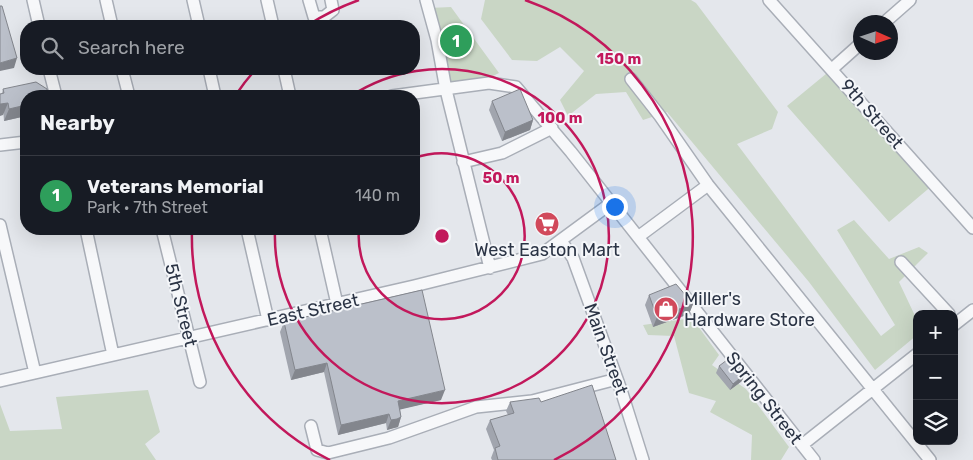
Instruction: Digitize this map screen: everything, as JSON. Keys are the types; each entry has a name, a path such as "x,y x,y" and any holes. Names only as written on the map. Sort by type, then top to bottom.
{"street":[{"path":"32,0 37,20"},
{"path":"106,0 111,20"},
{"path":"193,0 198,20"},
{"path":"267,0 272,20"},
{"path":"309,0 314,17 324,17 332,5"},
{"name":"9th Street","path":"769,0 973,228"},
{"path":"893,15 910,0"},
{"path":"427,4 463,162 490,268"},
{"path":"832,69 853,50"},
{"path":"51,75 54,90"},
{"path":"124,75 127,90"},
{"path":"210,75 214,90"},
{"path":"285,75 289,90"},
{"path":"630,79 660,116 708,185 930,460"},
{"name":"Spring Street","path":"420,93 489,83 516,87 552,128 610,204 814,460"},
{"path":"463,162 502,153 552,128"},
{"path":"0,145 20,143"},
{"path":"638,237 708,185"},
{"name":"East Street","path":"0,381 337,304 542,254 610,204"},
{"path":"0,225 35,373"},
{"path":"87,235 113,355"},
{"name":"5th Street","path":"163,235 200,382"},
{"path":"248,235 268,320"},
{"path":"321,235 337,304"},
{"name":"Main Street","path":"561,241 573,258 617,379 643,460"},
{"path":"900,262 945,310"},
{"path":"958,320 973,310"},
{"path":"802,445 916,355"},
{"path":"312,426 317,450 328,453 389,438 476,407 532,401 617,379"}],"green space":[{"path":"485,0 691,0 696,3 778,112 772,129 737,144 881,336 895,325 837,230 854,220 889,259 919,247 928,253 899,282 913,312 913,338 875,370 809,282 667,112 643,120 626,92 596,94 568,116 560,100 584,71 560,47 537,61 512,60 481,19"},
{"path":"451,7 499,73 473,86 446,90 429,8"},
{"path":"832,69 934,184 889,222 787,106"},
{"path":"692,318 719,355 712,365 746,389 789,447 781,460 751,460 752,435 710,412 716,401 689,393 674,336 648,335 643,325"},
{"path":"148,390 160,432 145,444 156,460 0,460 0,404 10,431 62,429 56,397"}],"building":[{"path":"0,6 2,6 17,58 0,63"},
{"path":"36,82 47,90 20,90 20,106 9,109 8,103 0,104 0,94 4,93 3,89"},
{"path":"520,89 533,120 505,132 492,101"},
{"path":"676,284 693,304 657,317 649,295"},
{"path":"422,290 445,390 398,401 401,417 397,419 391,420 389,414 341,425 327,363 295,370 284,322"},
{"path":"731,357 745,374 733,384 719,366"},
{"path":"592,385 616,460 498,460 495,448 500,446 490,420 514,413 510,402 539,398 541,402"}],"place":[{"name":"Veterans Memorial","path":"456,41"},
{"name":"West Easton Mart","path":"547,224"},
{"name":"Miller's Hardware Store","path":"666,309"}]}
